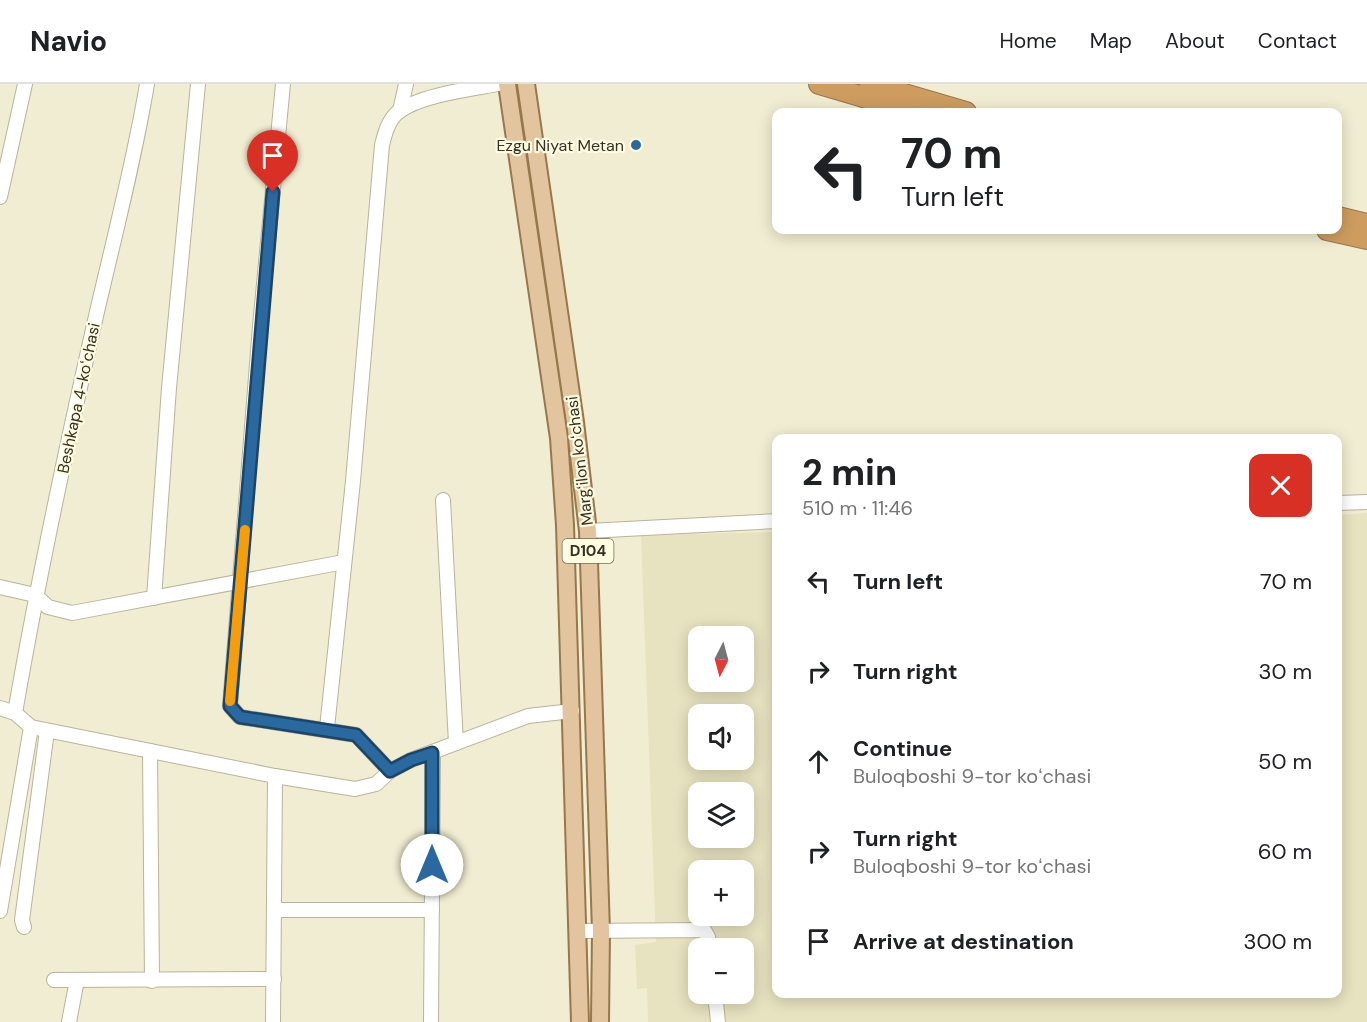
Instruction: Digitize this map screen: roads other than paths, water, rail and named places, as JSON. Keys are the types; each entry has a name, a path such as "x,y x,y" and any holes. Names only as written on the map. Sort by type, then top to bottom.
{"highway":[{"path":"819,84 900,108"},
{"path":"870,84 952,108"},
{"path":"1342,218 1367,224"},
{"path":"1342,233 1367,239"}],"main road":[{"name":"Margʻilon koʻchasi","path":"507,84 559,438 566,525 580,1022"},
{"name":"Margʻilon koʻchasi","path":"526,84 575,422 588,531 601,931 600,1022"}],"street":[{"path":"0,197 25,84"},
{"name":"Beshkapa 4-koʻchasi","path":"15,713 35,596 138,136 147,84"},
{"path":"154,598 169,388 198,84"},
{"path":"283,84 260,326 241,581 230,690 232,711 240,717 327,728 356,735 390,771"},
{"path":"327,728 353,481 382,145 387,127 400,111 406,84"},
{"path":"400,111 447,94 498,84"},
{"path":"443,500 456,743"},
{"path":"1342,503 1367,502"},
{"path":"588,531 772,520"},
{"path":"0,587 35,596 48,607 72,613 344,562"},
{"path":"0,708 15,713 31,727 47,731 275,776 355,789 376,783 390,771 411,760 528,716 572,711"},
{"path":"0,911 31,727"},
{"path":"24,927 22,920 47,731"},
{"path":"150,751 152,981"},
{"path":"431,1022 432,753"},
{"path":"273,1022 275,776"},
{"path":"274,910 432,910"},
{"path":"577,931 704,930 708,938"},
{"path":"54,980 274,979"},
{"path":"69,1022 77,980"},
{"path":"716,1004 718,1022"}],"place":[{"name":"Ezgu Niyat Metan","path":"636,145"}]}
